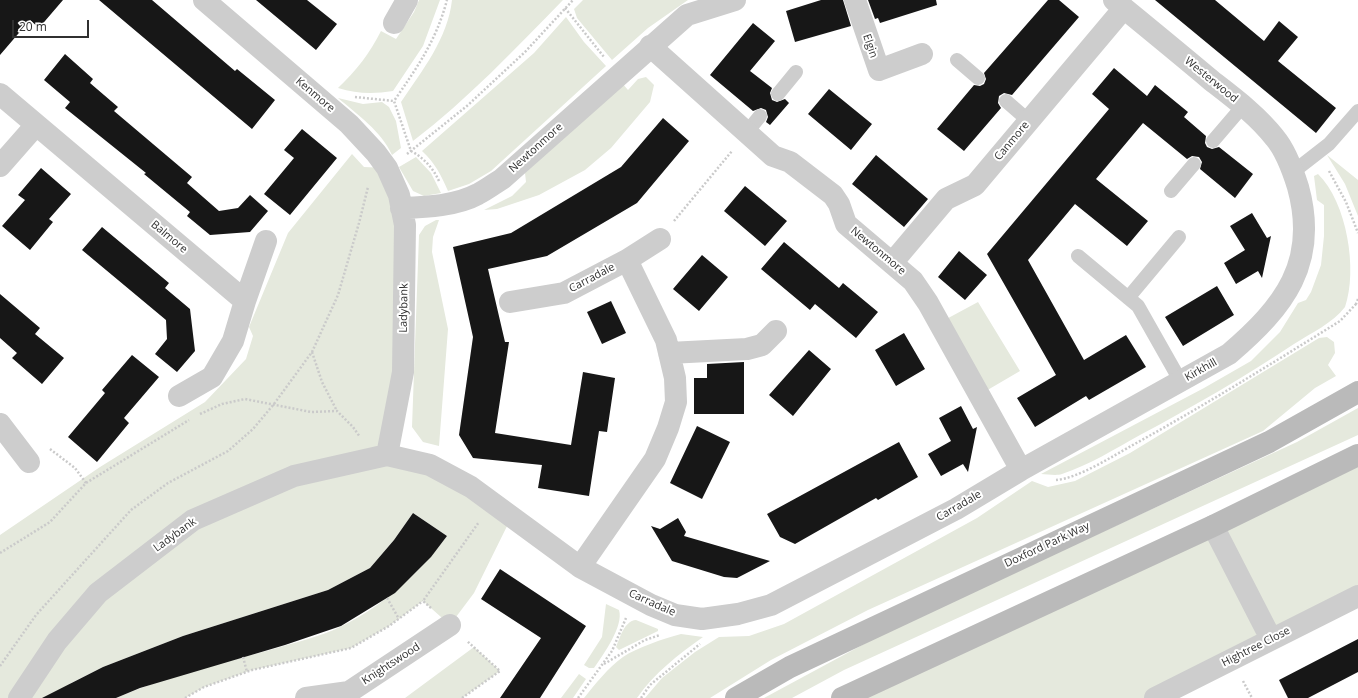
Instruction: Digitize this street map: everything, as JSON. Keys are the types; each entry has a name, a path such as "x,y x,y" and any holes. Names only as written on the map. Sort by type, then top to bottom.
{"main road":[{"name":"Doxford Park Way","path":"736,698 804,661 1269,442 1358,392"},
{"path":"842,698 1213,526 1358,456"}],"street":[{"name":"Kenmore","path":"204,0 349,124 382,160 398,195 401,208"},
{"path":"394,23 407,0"},
{"name":"Newtonmore","path":"401,208 424,207 450,203 477,195 502,179 650,46 687,15 736,0"},
{"name":"Elgin","path":"855,0 879,70 922,54"},
{"name":"Westerwood","path":"1119,4 1243,106 1276,138 1293,172"},
{"name":"Canmore","path":"892,263 946,199 975,185 1029,121 1119,4"},
{"name":"Newtonmore","path":"650,46 754,124 773,156 790,162 833,195 839,204 846,224 913,281 928,302 1021,470"},
{"name":"Balmore","path":"0,94 245,302"},
{"path":"0,166 36,125"},
{"name":"Kirkhill","path":"989,488 1230,354 1258,329 1280,303 1295,276 1302,250 1305,224 1301,200 1293,172"},
{"name":"Ladybank","path":"380,456 402,372 405,225 401,208"},
{"name":"Carradale","path":"510,302 564,293 626,260 660,239"},
{"path":"179,396 212,377 233,341 266,241"},
{"name":"Carradale","path":"626,260 666,340 675,378 676,402 668,428 655,459 580,567 631,595 675,615 702,619 738,614 771,605 956,509 989,488"},
{"path":"669,353 747,349 762,345 776,331"},
{"path":"0,424 29,462"},
{"name":"Ladybank","path":"19,698 57,641 98,594 193,520 294,476 380,456 430,464 471,487 580,567"},
{"path":"1213,526 1271,639"},
{"name":"Hightree Close","path":"1155,698 1358,596"},
{"name":"Knightswood","path":"306,698 350,695 450,625"}],"lane":[{"path":"957,60 978,78"},
{"path":"778,94 796,72"},
{"path":"1006,102 1029,121"},
{"path":"1213,141 1243,106"},
{"path":"1293,172 1329,144 1358,111"},
{"path":"1171,191 1194,164"},
{"path":"1128,298 1179,237"},
{"path":"1078,256 1138,306 1181,382"}],"path":[{"path":"447,0 440,25 425,56 394,100 411,151 420,155 435,171 450,203"},
{"path":"0,666 36,615 131,510 168,482 228,451 253,429 274,404 312,352 338,295 360,223 382,160 411,151 468,106 525,52 573,0"},
{"path":"565,8 590,42 619,74"},
{"path":"660,239 754,124"},
{"path":"1319,152 1346,202 1358,233"},
{"path":"1021,470 1042,480 1063,479 1089,468 1190,414 1340,321 1357,304 1358,299"},
{"path":"312,352 322,382 337,411 380,456"},
{"path":"0,553 50,522 86,483 189,419 222,404 245,399 311,412 337,411"},
{"path":"578,698 612,651 625,620 631,595"},
{"path":"387,598 400,619"},
{"path":"185,698 204,687 247,672 351,648 400,619 423,601"},
{"path":"602,666 645,640 666,632"},
{"path":"641,698 650,685 702,643"},
{"path":"242,657 247,672"}],"shaded area":[{"path":"419,0 440,0 423,46 393,91 366,93 338,88 362,61 381,31 396,39 414,12"},
{"path":"452,0 563,0 472,91 413,141 401,102 440,41 450,14"},
{"path":"583,0 688,0 648,28 612,60 577,18 574,9"},
{"path":"566,17 584,42 606,66 491,171 469,184 448,191 431,160 422,151 534,53"},
{"path":"646,77 654,85 650,102 611,148 585,170 539,195 497,209 484,210 512,196 526,182 525,173 622,83 628,90 638,79"},
{"path":"338,98 363,104 382,102 389,107 396,121 401,148 392,155 382,138 361,117"},
{"path":"352,154 364,167 387,168 405,225 387,455 512,516 474,593 450,625 423,601 389,626 351,648 252,670 204,687 185,698 116,698 173,677 316,637 334,630 357,618 386,598 413,576 447,536 413,513 394,540 370,568 328,590 183,636 103,667 71,683 58,698 0,698 0,535 100,467 205,402 246,359 253,336 249,327 288,233"},
{"path":"1327,155 1358,180 1358,216 1345,184"},
{"path":"416,157 431,173 441,193 424,196 413,191 399,167"},
{"path":"1318,174 1328,186 1336,201 1343,219 1347,237 1350,256 1349,292 1345,307 1340,313 1321,327 1237,380 1102,456 1060,475 1041,474 1204,388 1251,361 1280,332 1298,303 1306,300 1311,292 1321,265 1324,236 1324,205 1317,200 1314,176"},
{"path":"439,220 433,237 432,252 448,329 439,446 423,442 412,427 419,235 425,226"},
{"path":"978,302 1020,371 979,395 939,323"},
{"path":"1327,337 1334,342 1335,353 1328,365 1336,376 1315,388 1263,431 868,610 771,660 710,698 645,698 662,678 695,652 719,637 749,636 784,624 977,518 1032,481 1048,487 1075,481 1130,453 1319,338"},
{"path":"1358,408 1358,435 844,670 792,698 764,698 890,630 1297,442"},
{"path":"1358,455 1358,596 1155,698 842,698"},
{"path":"606,604 619,610 620,617 612,640 594,668 589,668 584,665 602,637"},
{"path":"636,620 658,629 658,631 619,650 616,647 623,630 628,623"},
{"path":"681,634 703,637 659,672 637,698 584,698 617,661 629,653"},
{"path":"474,647 500,671 462,698 405,698"},
{"path":"579,674 586,679 573,698 561,698"}],"building":[{"path":"0,0 63,0 39,28 30,20 0,55"},
{"path":"99,0 152,0 235,71 237,69 275,100 252,129"},
{"path":"256,0 307,0 337,24 316,50"},
{"path":"821,0 843,0 851,26 795,42 786,11"},
{"path":"868,0 936,0 937,5 880,23 878,18 875,19"},
{"path":"1048,0 1059,0 1079,17 1012,95 1004,93 999,96 998,103 1001,108 964,151 937,129 974,85 980,86 984,84 986,79 984,73"},
{"path":"1155,0 1215,0 1264,41 1279,21 1298,37 1278,61 1336,108 1316,133"},
{"path":"753,23 775,41 750,71 772,88 770,93 772,100 777,102 785,99 789,103 770,125 766,122 768,117 766,110 761,108 753,111 710,75"},
{"path":"65,54 93,79 90,83 118,107 114,111 192,177 187,183 219,211 238,208 250,195 268,211 250,232 210,235 187,216 190,212 144,174 146,173 65,108 70,102 44,80"},
{"path":"1114,68 1147,96 1155,85 1188,112 1184,117 1206,136 1205,143 1207,147 1212,149 1219,147 1253,174 1235,198 1200,169 1202,162 1199,157 1192,156 1187,159 1143,123 1096,179 1148,221 1127,246 1075,204 1028,260 1084,360 1126,335 1146,367 1089,400 1086,396 1035,427 1017,398 1056,375 987,254 1109,109 1092,94"},
{"path":"829,89 872,124 851,150 808,114"},
{"path":"663,118 689,141 637,203 547,256 488,269 505,342 509,342 495,433 571,445 583,372 615,378 607,432 599,431 589,496 538,488 542,465 473,458 459,435 473,337 453,247 511,233 621,167"},
{"path":"302,129 337,158 290,215 264,194 294,158 284,150"},
{"path":"876,155 928,199 904,227 852,184"},
{"path":"41,168 71,194 49,219 53,222 30,250 2,226 25,200 18,195"},
{"path":"745,186 787,221 765,246 724,211"},
{"path":"1252,213 1267,238 1271,236 1262,278 1258,271 1236,284 1224,263 1245,250 1230,226"},
{"path":"102,227 169,283 165,288 190,309 195,351 177,372 155,354 167,339 166,320 82,250"},
{"path":"784,242 839,288 843,283 878,312 856,338 815,304 810,310 761,269"},
{"path":"959,251 987,275 965,300 938,277"},
{"path":"702,255 728,277 699,311 673,289"},
{"path":"1217,286 1234,315 1183,346 1165,317"},
{"path":"0,294 40,328 35,334 64,358 42,384 12,358 17,353 0,338"},
{"path":"611,301 626,333 602,344 587,312"},
{"path":"904,333 925,369 896,386 875,350"},
{"path":"809,350 831,369 793,416 769,395"},
{"path":"132,355 159,377 124,418 129,423 97,462 68,437 105,393 102,390"},
{"path":"744,362 744,414 694,414 694,378 707,378 707,364"},
{"path":"961,406 973,429 977,427 968,472 963,464 941,476 928,454 951,441 939,418"},
{"path":"697,426 730,442 702,499 670,483"},
{"path":"899,442 918,477 878,500 876,498 795,544 780,537 767,514"},
{"path":"413,513 447,536 431,557 395,593 341,626 285,645 140,688 116,698 42,698 103,667 183,636 328,590 370,568 394,540"},
{"path":"678,518 686,532 684,536 770,561 737,578 724,577 672,561 651,526 660,529"},
{"path":"500,569 586,626 540,698 500,698 541,638 481,599"},
{"path":"1358,639 1358,672 1308,698 1288,698 1279,680"}]}
